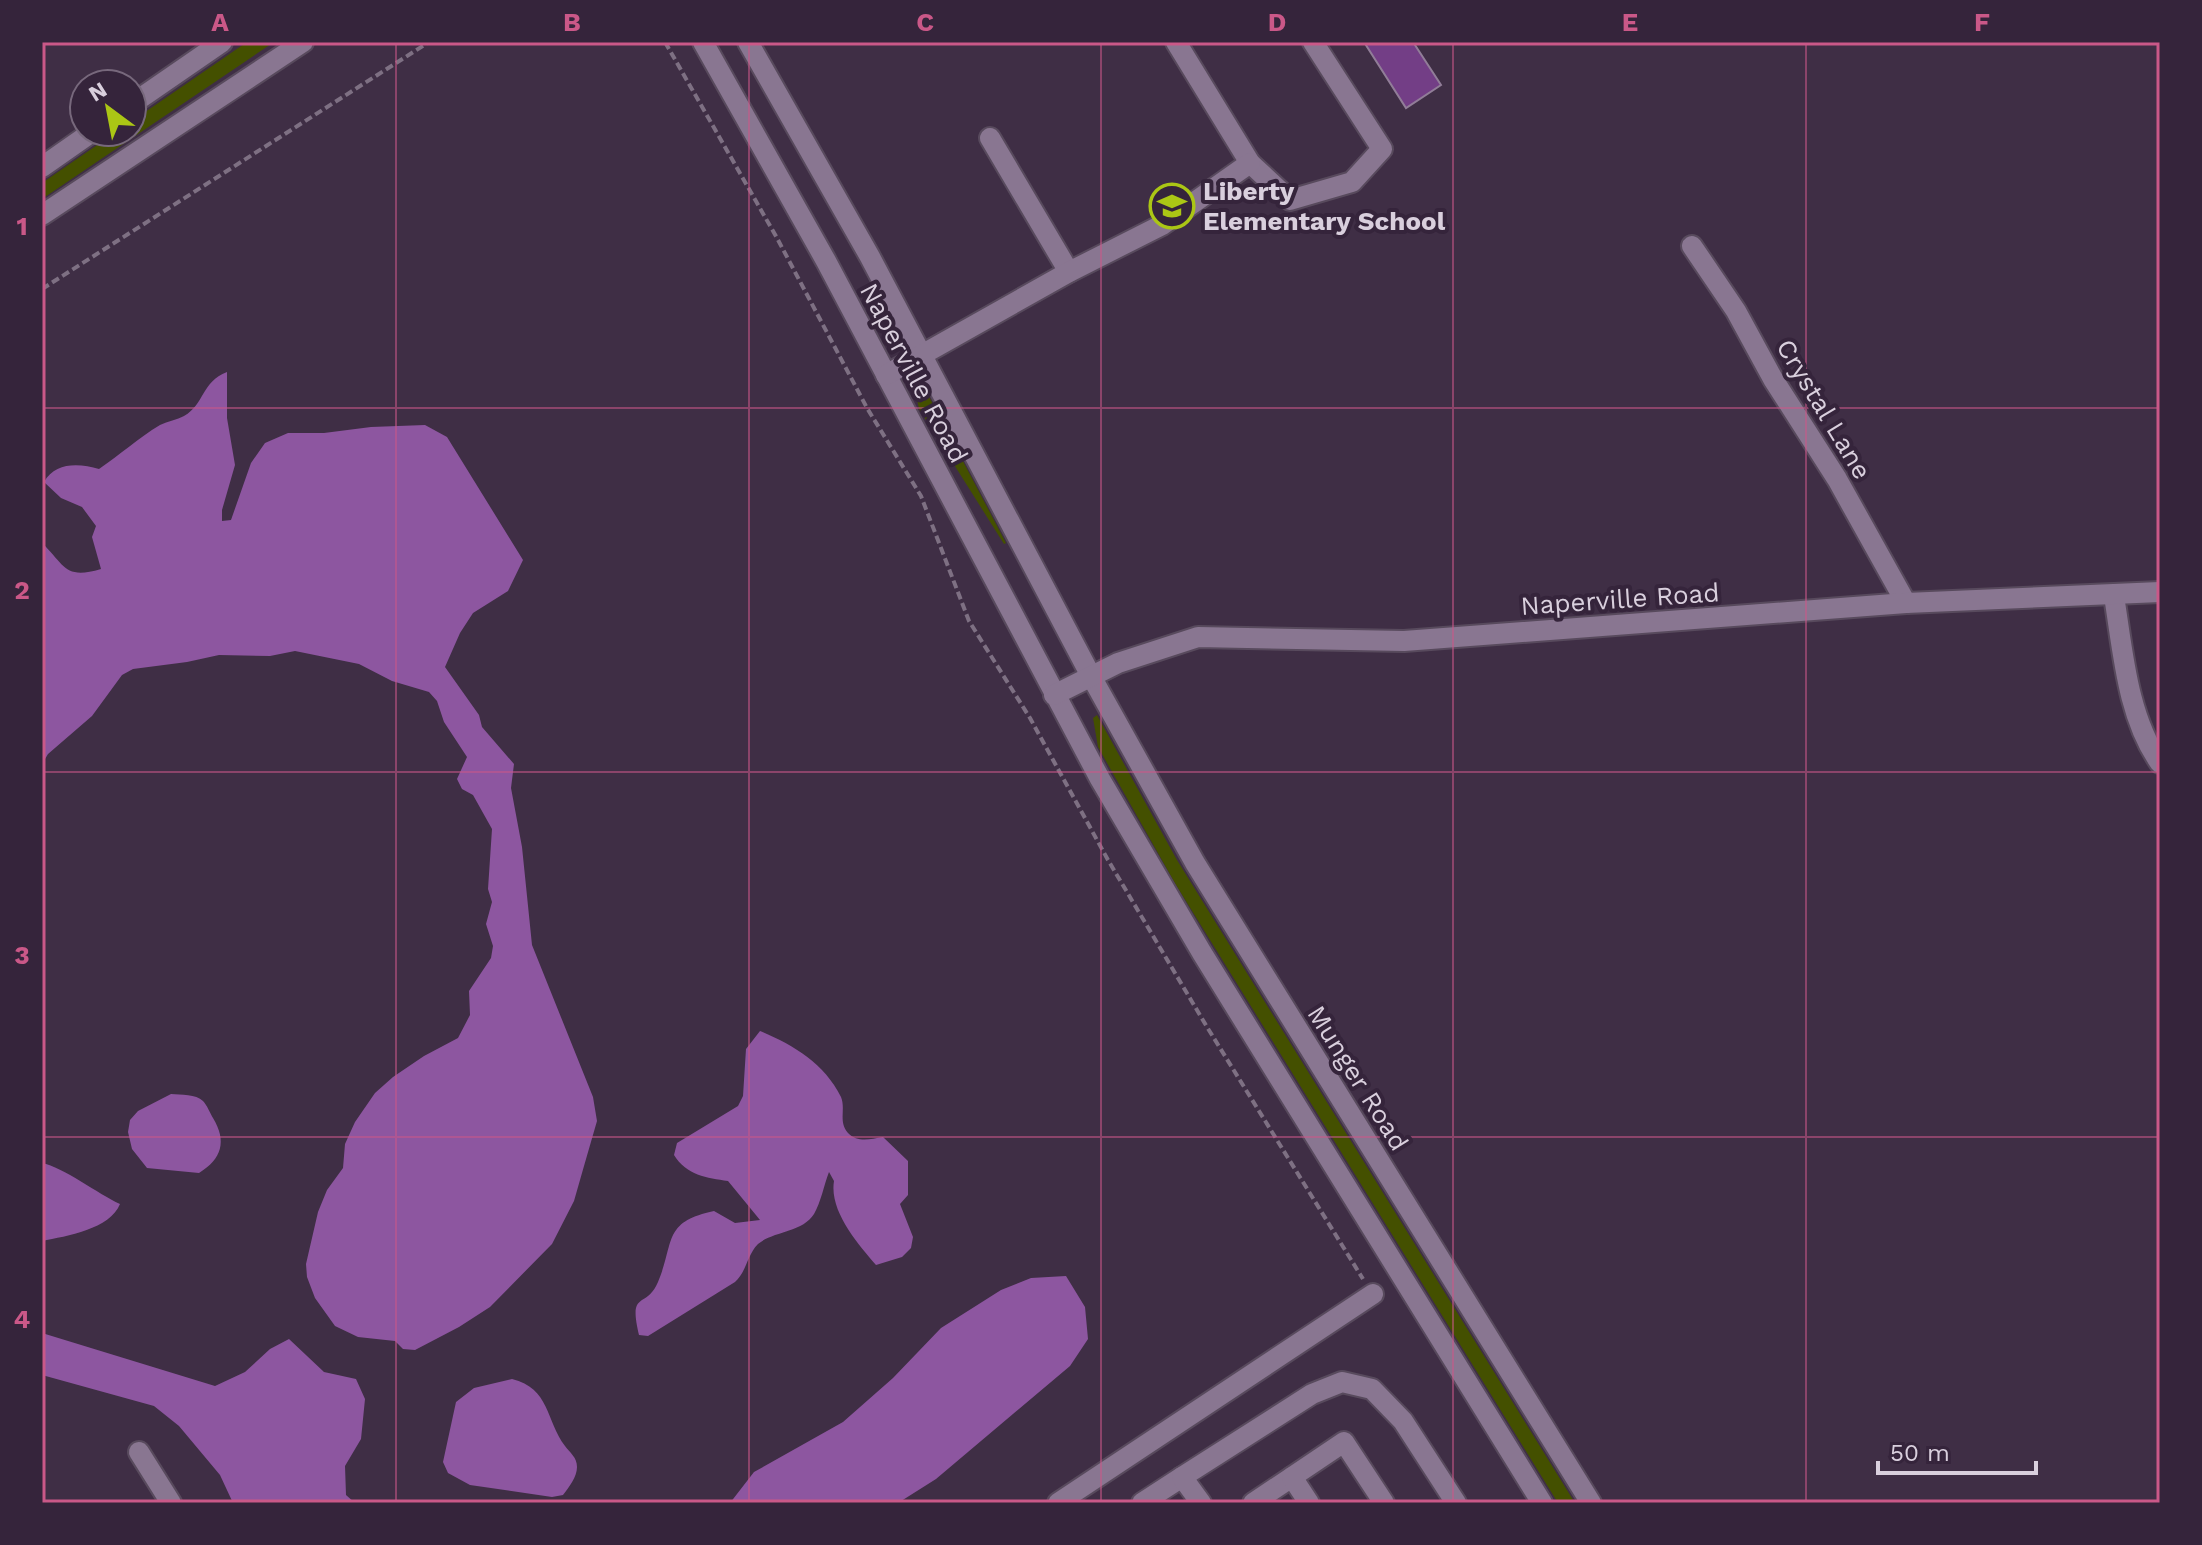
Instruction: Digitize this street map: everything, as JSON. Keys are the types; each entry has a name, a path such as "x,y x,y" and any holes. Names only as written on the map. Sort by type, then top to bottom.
{"street":[{"path":"148,93 222,42"},
{"path":"42,215 303,42"},
{"name":"Naperville Road","path":"703,42 826,261 1054,695 1118,663 1198,637 1404,641 1906,603 2160,592"},
{"name":"Naperville Road","path":"748,42 870,257 1091,676"},
{"path":"1176,42 1250,163 1290,200 1352,182 1382,149 1313,42"},
{"path":"990,138 1069,272"},
{"path":"42,167 69,148"},
{"path":"886,375 1069,272 1162,225 1250,163"},
{"name":"Crystal Lane","path":"1692,246 1736,311 1773,379 1837,479 1906,603"},
{"path":"2114,596 2136,708 2148,742 2160,763"},
{"name":"Munger Road","path":"1091,676 1187,849 1249,952 1591,1503"},
{"path":"1054,695 1202,953 1542,1503"},
{"path":"1058,1503 1373,1294"},
{"path":"1142,1503 1312,1394 1342,1382 1372,1389 1403,1421 1456,1503"},
{"path":"1253,1503 1344,1442 1384,1503"},
{"path":"139,1452 171,1503"},
{"path":"1182,1477 1201,1503"},
{"path":"1292,1477 1309,1503"}],"path":[{"path":"42,289 429,42"},
{"path":"665,42 777,238 867,408 921,496 969,621 1030,718 1108,860 1207,1027 1373,1294"}],"green space":[{"path":"247,42 274,42 148,127 148,110"},
{"path":"93,148 117,148 42,199 42,183"},
{"path":"924,387 1006,543 919,409 915,389"},
{"path":"1097,715 1177,860 1575,1503 1558,1503 1176,885 1098,747 1093,718"}],"shaded area":[{"path":"227,372 227,418 235,465 222,510 222,521 231,520 251,463 265,443 288,433 425,425 447,437 523,560 508,591 473,613 445,667 479,715 482,727 514,764 511,788 522,847 532,945 593,1097 597,1121 574,1201 552,1244 490,1307 415,1350 403,1349 395,1341 358,1337 335,1326 315,1298 306,1264 318,1212 327,1190 343,1168 345,1144 355,1122 375,1093 393,1077 458,1038 470,1015 469,991 491,958 493,946 486,924 492,902 488,889 492,829 473,795 462,789 457,779 467,757 444,722 437,701 429,692 392,681 359,664 295,651 270,656 219,655 133,669 122,675 92,716 48,754 42,764 42,543 72,571 79,573 101,569 92,537 96,526 82,507 61,498 44,482 54,471 68,466 99,469 152,430 191,411 212,381"},
{"path":"760,1031 796,1049 826,1074 841,1097 843,1124 848,1133 860,1139 883,1137 908,1161 908,1195 900,1204 913,1237 911,1248 902,1257 876,1265 840,1215 834,1181 829,1172 819,1204 809,1220 758,1244 735,1282 648,1336 639,1335 637,1305 658,1282 669,1245 678,1228 686,1221 714,1211 735,1223 760,1220 728,1181 691,1171 674,1155 677,1143 738,1106 743,1096 746,1049"},
{"path":"171,1094 200,1099 220,1134 217,1156 199,1173 147,1168 132,1149 128,1132 130,1120 138,1111"},
{"path":"42,1163 120,1204 115,1213 98,1225 75,1234 42,1241"},
{"path":"1066,1276 1085,1307 1088,1339 1070,1366 936,1479 898,1503 730,1503 754,1472 843,1422 893,1378 941,1328 1001,1290 1031,1278"},
{"path":"42,1333 215,1386 245,1372 270,1349 289,1339 324,1372 356,1379 365,1399 361,1439 345,1466 346,1495 355,1503 233,1503 220,1475 179,1426 154,1406 42,1375"},
{"path":"512,1379 534,1390 576,1460 576,1474 563,1495 552,1497 470,1485 448,1473 443,1462 456,1402 474,1388"}],"building":[{"path":"1364,42 1413,42 1441,85 1406,108"}],"place":[{"name":"Liberty Elementary School","path":"1172,206"}]}
